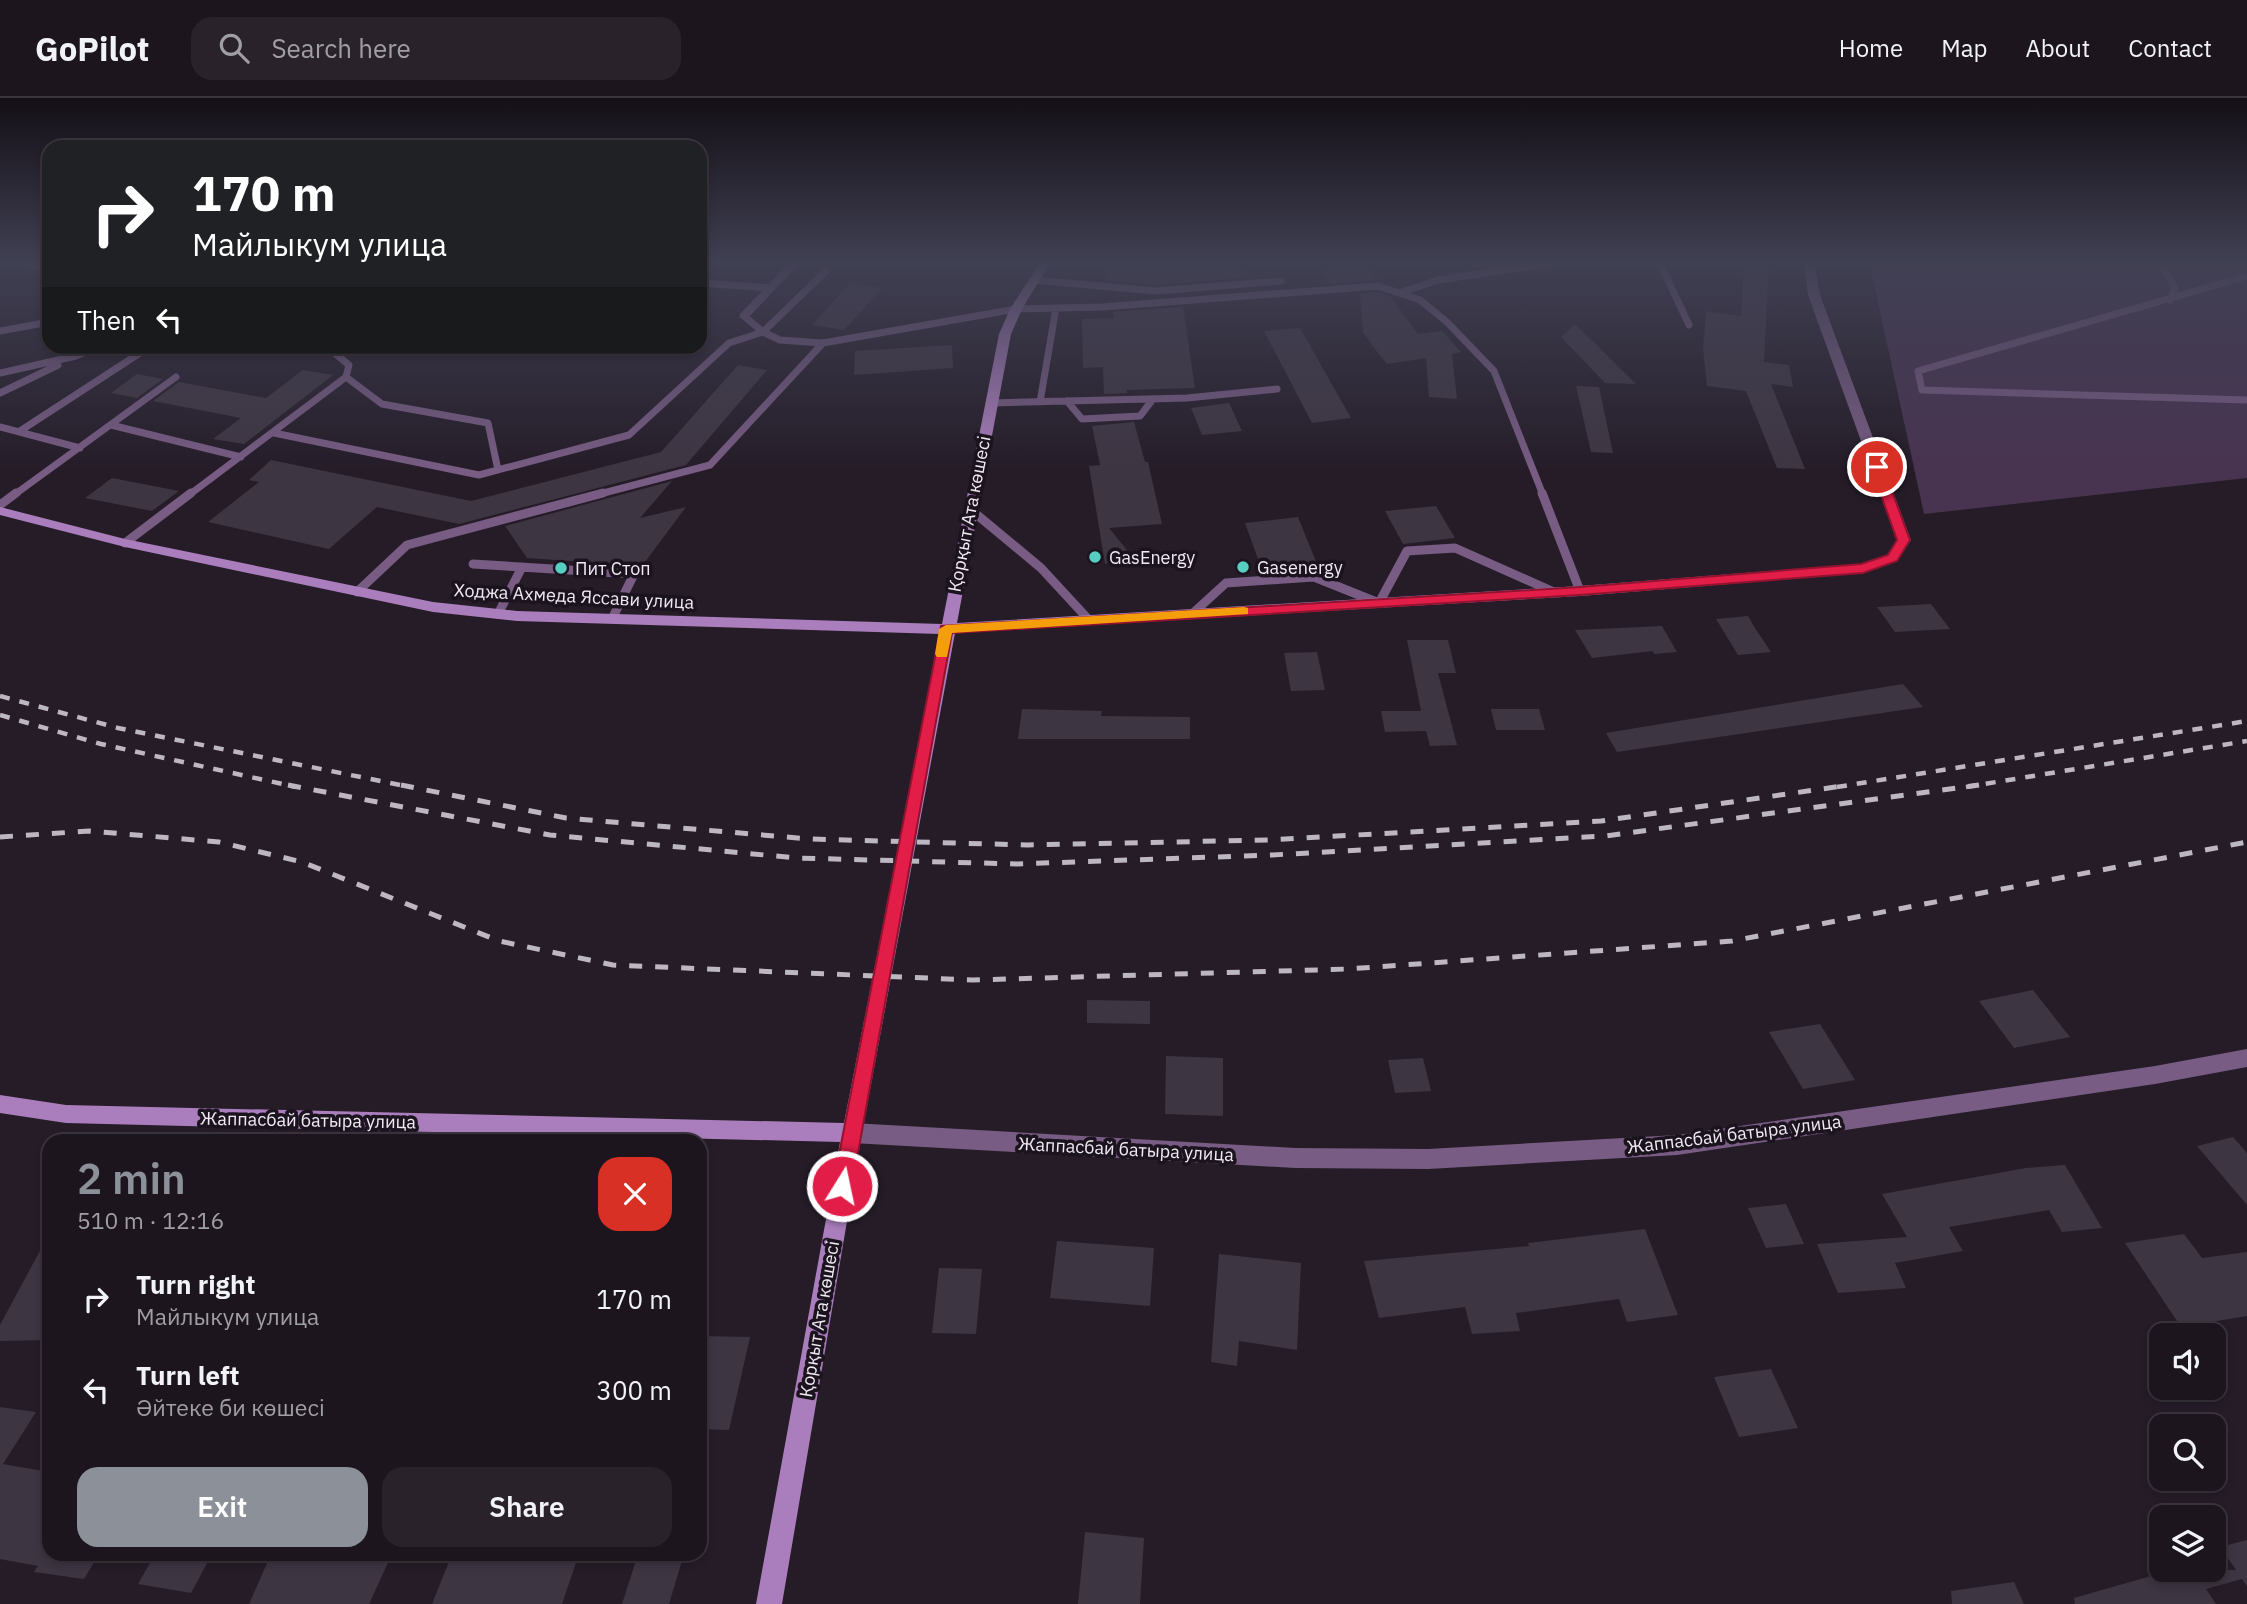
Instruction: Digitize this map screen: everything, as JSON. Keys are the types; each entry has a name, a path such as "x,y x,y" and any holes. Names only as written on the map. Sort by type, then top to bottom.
{"main road":[{"name":"Қорқыт Ата көшесі","path":"769,1604 852,1133 946,629 1005,331"},
{"name":"Ходжа Ахмеда Яссави улица","path":"0,511 125,543 433,607 498,614 612,619 946,629 1580,591 1863,568 1892,558"},
{"name":"Жаппасбай батыра улица","path":"0,1104 66,1114 852,1133"}],"street":[{"path":"1827,331 1904,540 1892,558"},
{"name":"Жаппасбай батыра улица","path":"852,1133 1295,1158 1441,1158 1677,1145 2155,1075 2247,1058"}],"lane":[{"path":"274,433 479,475 629,435 729,343 763,332 780,340 822,343 889,331"},
{"path":"1040,402 1052,331"},
{"path":"1456,331 1494,371 1540,496 1580,591"},
{"path":"2051,331 1918,371 1922,390 2247,400"},
{"path":"357,592 407,545 710,465 822,343"},
{"path":"0,393 82,354"},
{"path":"20,431 138,354"},
{"path":"125,543 346,377 350,371 349,365 336,354"},
{"path":"0,373 76,356"},
{"path":"0,505 176,377"},
{"path":"346,377 382,404 488,423 498,470"},
{"path":"991,403 1153,399 1277,389"},
{"path":"1067,401 1082,419 1140,416 1153,399"},
{"path":"111,425 241,457"},
{"path":"0,427 80,447"},
{"path":"970,509 1041,568 1089,620"},
{"path":"1192,614 1226,583 1314,576 1379,603 1407,551 1455,548 1554,592"},
{"path":"473,564 634,574 612,619"},
{"path":"498,614 522,567"}],"shaded area":[{"path":"1884,331 2247,331 2247,478 1924,514"}],"building":[{"path":"1082,331 1187,331 1195,388 1126,390 1127,393 1104,394 1103,367 1083,368"},
{"path":"1264,331 1302,331 1351,418 1312,423"},
{"path":"1416,331 1418,334 1442,331 1461,352 1452,354 1457,399 1429,397 1426,358 1387,364 1363,332"},
{"path":"1567,331 1582,331 1636,384 1605,383 1561,337"},
{"path":"1704,331 1766,331 1764,362 1789,365 1793,387 1771,384 1805,469 1777,468 1746,391 1707,386 1703,348"},
{"path":"952,345 953,368 854,375 855,351"},
{"path":"738,365 767,370 686,465 459,524 377,507 329,549 208,522 259,482 249,480 271,460 471,501 661,452"},
{"path":"303,370 333,375 244,444 213,439 241,418 153,401 179,382 266,398"},
{"path":"137,374 163,379 137,398 111,393"},
{"path":"1576,386 1599,387 1613,453 1591,452"},
{"path":"1229,403 1242,431 1202,435 1191,408"},
{"path":"1134,422 1145,462 1148,462 1162,524 1109,528 1132,556 1105,564 1089,466 1100,465 1092,426"},
{"path":"112,478 179,491 152,511 85,498"},
{"path":"672,481 640,518 686,507 642,566 527,558 505,526"},
{"path":"1436,506 1455,538 1403,544 1385,511"},
{"path":"1298,517 1317,564 1262,570 1245,523"},
{"path":"1931,604 1950,629 1895,632 1877,607"},
{"path":"1748,616 1771,652 1738,655 1716,619"},
{"path":"1662,626 1677,652 1654,654 1653,651 1592,658 1575,630"},
{"path":"1407,640 1448,640 1456,673 1438,673 1457,745 1430,746 1426,731 1385,732 1381,711 1421,711"},
{"path":"1317,652 1325,690 1291,691 1284,653"},
{"path":"1903,684 1923,707 1617,752 1606,733"},
{"path":"1022,709 1102,711 1101,716 1190,717 1190,739 1018,739"},
{"path":"1491,709 1539,709 1545,730 1496,730"},
{"path":"2033,990 2070,1037 2014,1048 1979,1001"},
{"path":"1087,1000 1150,1001 1150,1024 1087,1023"},
{"path":"1820,1024 1855,1080 1803,1089 1769,1032"},
{"path":"1166,1056 1223,1058 1223,1116 1165,1114"},
{"path":"1423,1058 1431,1091 1395,1093 1388,1060"},
{"path":"2233,1137 2247,1153 2247,1205 2197,1146"},
{"path":"2065,1165 2102,1228 2062,1232 2049,1210 1949,1227 1963,1251 1895,1263 1906,1288 1838,1293 1817,1244 1907,1237 1882,1194 2026,1168"},
{"path":"1786,1204 1804,1244 1766,1248 1748,1208"},
{"path":"1645,1229 1678,1315 1627,1322 1619,1299 1516,1313 1520,1331 1472,1334 1465,1307 1379,1318 1364,1261 1529,1246 1528,1243"},
{"path":"2184,1234 2202,1258 2247,1252 2247,1316 2205,1323 2178,1323 2125,1243"},
{"path":"1057,1241 1154,1248 1150,1306 1050,1298"},
{"path":"42,1247 42,1340 0,1341 0,1325"},
{"path":"1219,1254 1301,1263 1297,1350 1239,1341 1237,1366 1211,1362"},
{"path":"939,1268 982,1269 976,1334 932,1333"},
{"path":"707,1336 750,1337 729,1430 707,1429"},
{"path":"1771,1369 1798,1428 1739,1437 1714,1377"},
{"path":"0,1407 36,1412 3,1464 42,1471 42,1561 95,1561 84,1579 34,1572 38,1566 0,1559"},
{"path":"1085,1532 1144,1538 1140,1604 1078,1604"},
{"path":"2247,1540 2247,1586 2242,1579 2206,1589 2216,1604 2075,1604 2074,1598 2149,1577 2149,1582 2226,1582 2226,1570 2236,1570 2226,1556 2226,1545"},
{"path":"151,1561 208,1561 191,1593 138,1584"},
{"path":"268,1561 389,1561 369,1604 249,1604"},
{"path":"449,1561 577,1561 562,1604 432,1604"},
{"path":"636,1561 682,1561 669,1604 622,1604"},
{"path":"2014,1582 2024,1604 1952,1604 1951,1591"}],"railway":[{"path":"0,696 118,728 410,787"},
{"path":"0,715 101,744 296,787"},
{"path":"1837,787 2247,721"},
{"path":"1974,786 2247,741"},
{"path":"288,785 550,835 797,858 1017,864 1272,855 1605,836 1974,786"},
{"path":"401,785 566,818 809,839 1027,845 1269,840 1601,821 1849,785"},
{"path":"1974,786 1979,785"},
{"path":"1966,787 1974,786"},
{"path":"0,837 89,831 219,842 302,862 499,941 613,965 973,980 1348,969 1732,941 2247,842"}],"slow traffic":[{"path":"942,654 946,629 1244,611"}],"place":[{"name":"GasEnergy","path":"1095,557"},
{"name":"Gasenergy","path":"1243,567"},
{"name":"Пит Стоп","path":"561,568"}],"route":[{"path":"842,1186 946,629 1580,591 1863,568 1892,558 1901,549 1904,540 1877,467"}]}
